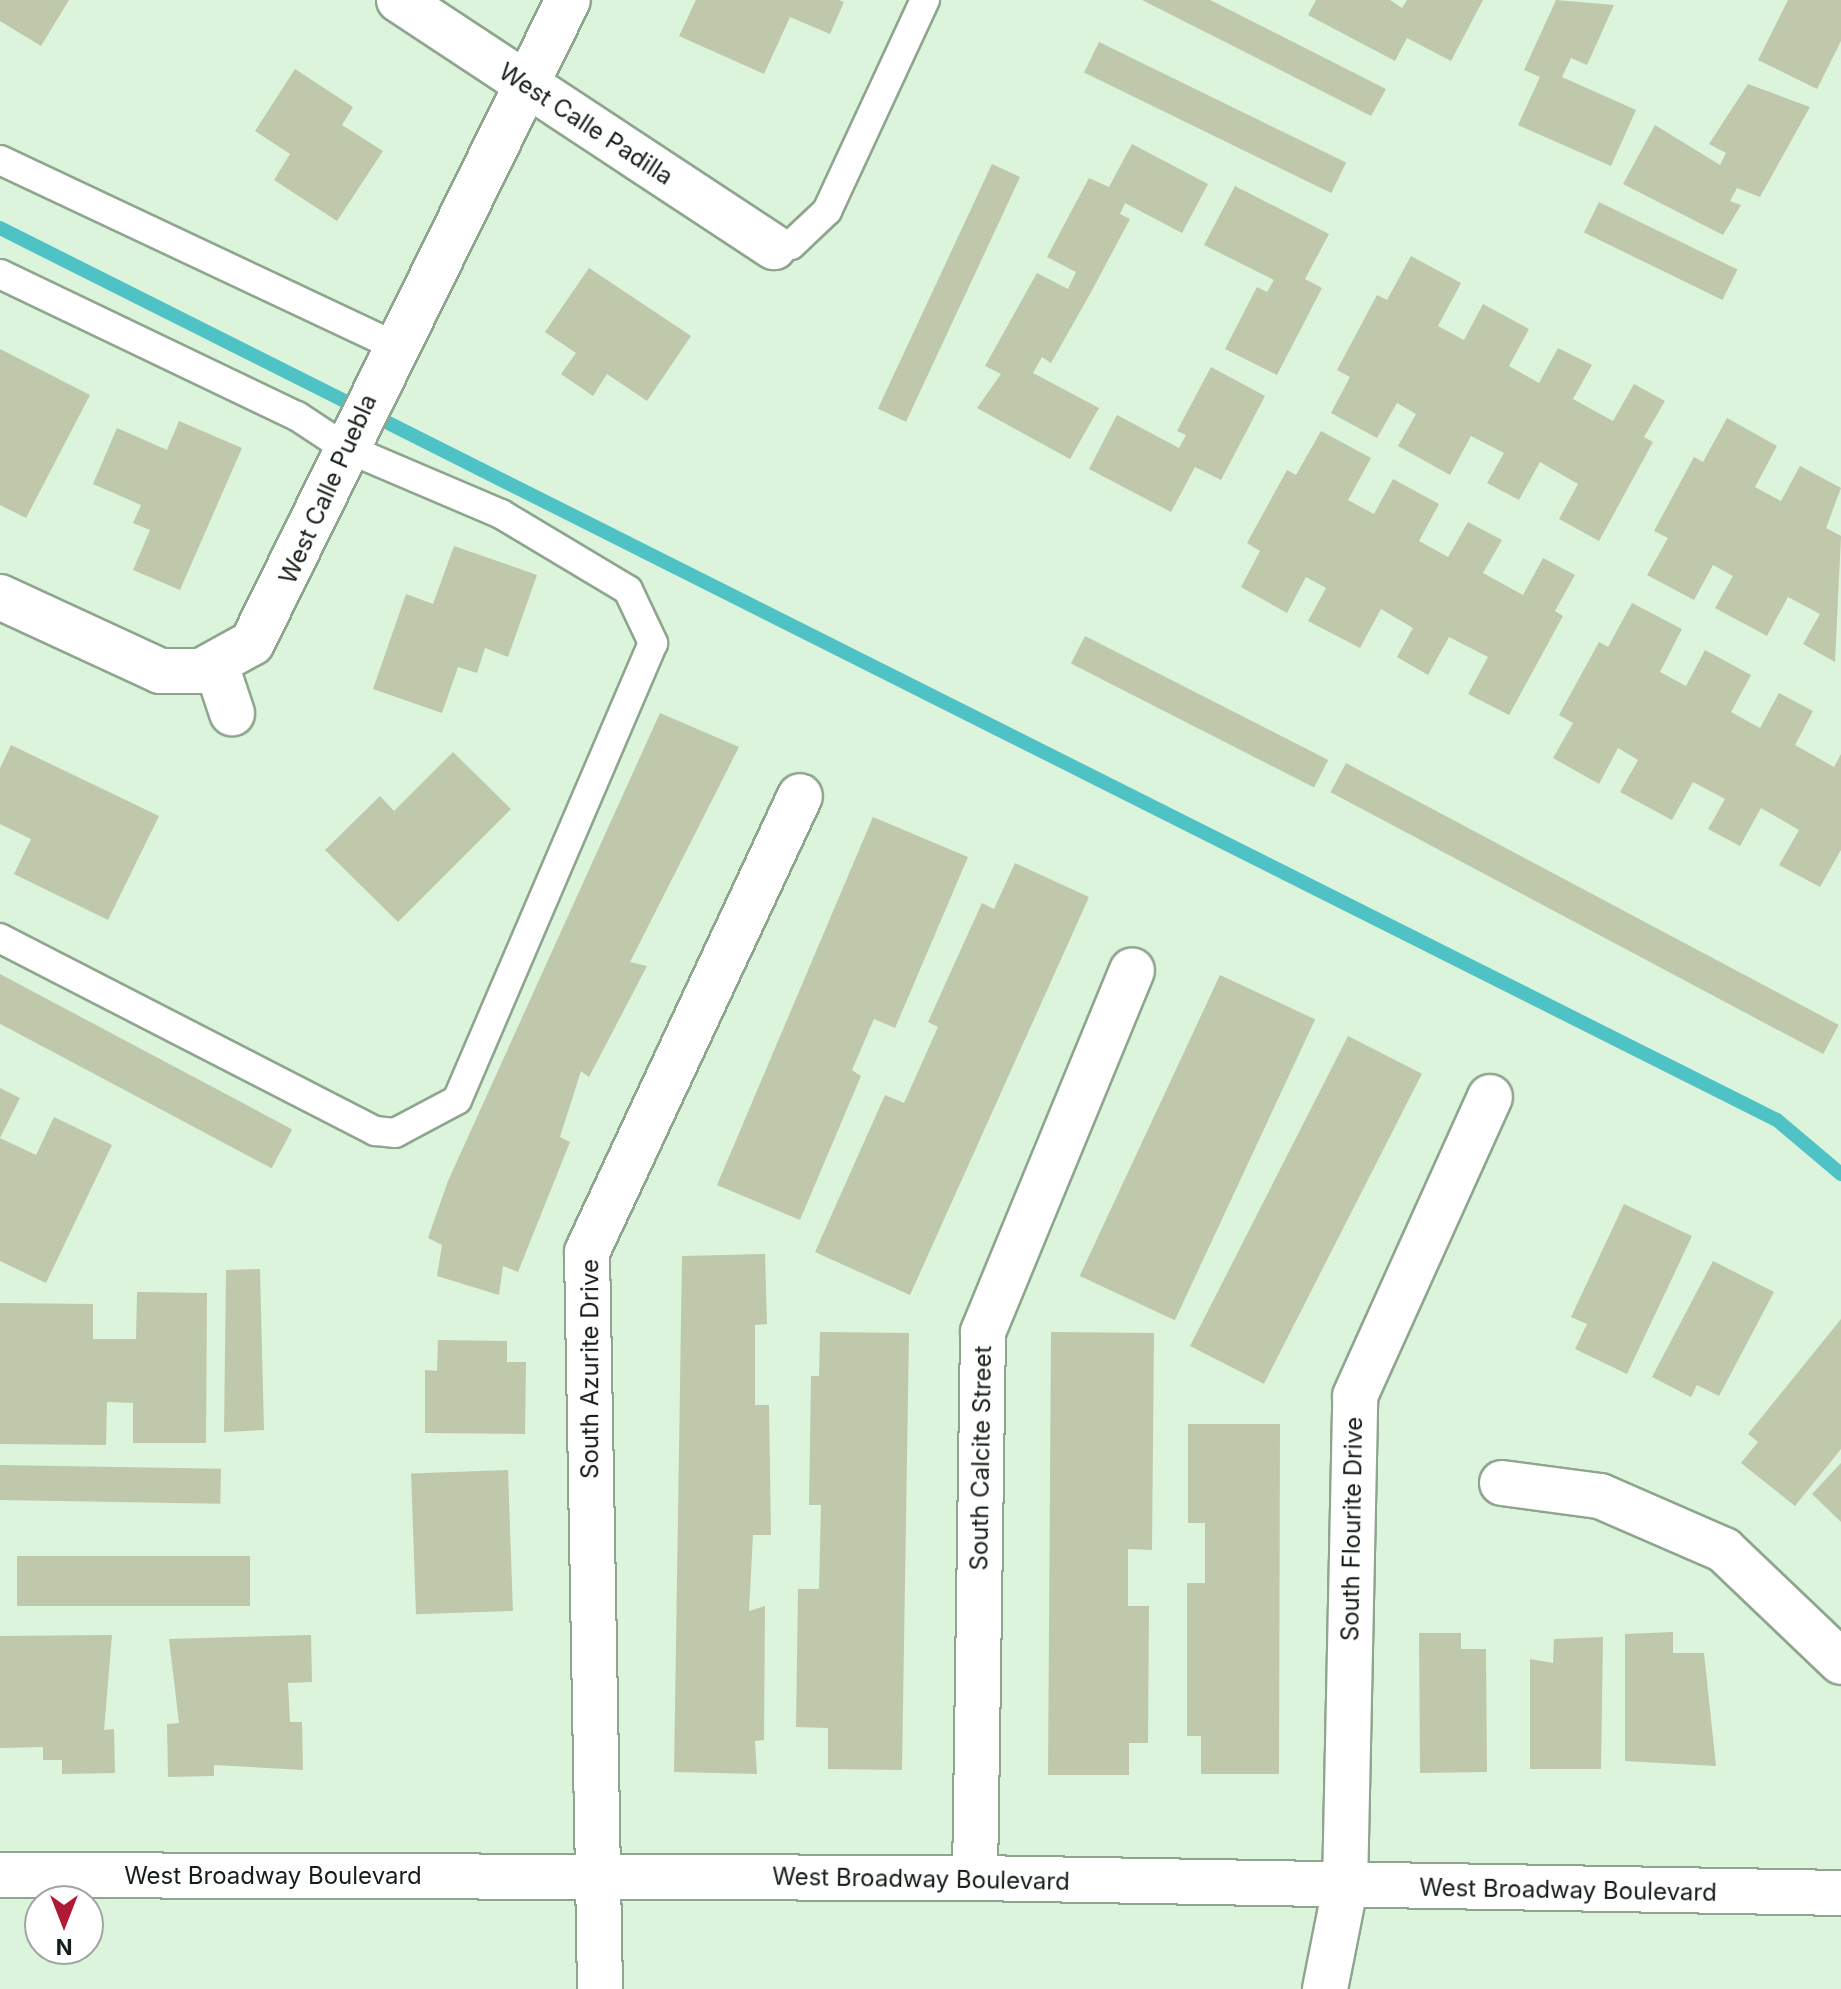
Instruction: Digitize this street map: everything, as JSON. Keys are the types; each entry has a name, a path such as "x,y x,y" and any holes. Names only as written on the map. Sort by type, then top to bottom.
{"street":[{"name":"West Calle Padilla","path":"399,0 774,247"},
{"name":"West Calle Puebla","path":"0,597 126,661 160,671 216,665 252,643 271,614 346,444 528,87 568,0"},
{"path":"216,665 232,713"},
{"name":"South Azurite Drive","path":"600,1989 587,1252 800,796"},
{"name":"South Calcite Street","path":"975,1878 983,1332 1132,971"},
{"name":"South Flourite Drive","path":"1325,1989 1345,1888 1355,1396 1490,1097"},
{"path":"1502,1483 1600,1496 1724,1550 1841,1662"},
{"name":"West Broadway Boulevard","path":"0,1875 975,1878 1345,1888 1841,1893"}],"lane":[{"path":"774,247 791,245 827,211 925,0"},
{"path":"0,160 386,363"},
{"path":"0,274 297,416 346,444 501,514 628,590 653,643 457,1100 395,1133 375,1131 0,938"}],"building":[{"path":"0,0 69,0 41,46 0,21"},
{"path":"696,0 844,2 830,34 790,17 764,74 679,36"},
{"path":"1142,0 1210,0 1386,89 1371,116"},
{"path":"1316,0 1390,0 1402,8 1407,0 1483,0 1451,61 1407,38 1395,61 1308,15"},
{"path":"1556,0 1614,5 1587,65 1571,58 1562,77 1636,110 1611,166 1518,125 1540,77 1524,70"},
{"path":"1788,0 1841,0 1841,41 1817,89 1758,60"},
{"path":"1099,42 1346,163 1331,193 1084,73"},
{"path":"295,69 353,107 342,125 383,151 337,221 274,180 290,154 255,131"},
{"path":"1748,84 1810,107 1760,197 1737,188 1730,201 1741,205 1723,235 1623,184 1655,125 1720,165 1726,153 1709,144"},
{"path":"1132,144 1208,184 1182,233 1125,203 1120,214 1130,219 1090,294 1051,363 1042,357 1033,373 1099,408 1070,459 977,408 1001,374 985,366 1037,273 1068,289 1076,272 1047,257 1089,178 1109,187"},
{"path":"992,164 1020,177 906,422 878,409"},
{"path":"1235,186 1329,234 1305,279 1322,288 1277,375 1225,349 1257,287 1267,292 1274,280 1204,245"},
{"path":"1599,202 1737,270 1723,300 1584,233"},
{"path":"1411,256 1461,283 1438,326 1464,340 1483,304 1529,329 1509,366 1539,383 1558,348 1592,365 1573,399 1613,421 1634,384 1665,401 1644,437 1653,442 1599,541 1559,519 1578,484 1540,462 1519,500 1487,483 1504,453 1471,436 1450,475 1398,446 1416,414 1397,403 1377,438 1331,413 1350,377 1337,370 1377,295 1387,300"},
{"path":"589,268 691,336 647,401 607,374 593,396 561,374 576,353 545,332"},
{"path":"0,349 90,395 26,518 0,505"},
{"path":"1211,367 1265,396 1221,480 1195,467 1171,512 1089,469 1117,415 1179,448 1186,435 1177,431"},
{"path":"1727,418 1777,446 1755,487 1781,501 1800,466 1841,488 1826,528 1841,536 1835,662 1803,644 1820,614 1788,597 1767,636 1715,608 1733,576 1713,565 1694,600 1647,575 1668,538 1654,531 1694,457 1703,462"},
{"path":"179,421 242,448 180,590 133,570 150,530 133,523 141,505 93,484 117,428 167,450"},
{"path":"1321,431 1371,458 1348,500 1374,514 1393,479 1439,504 1419,541 1448,557 1468,522 1502,540 1483,573 1523,595 1543,558 1575,575 1555,611 1563,616 1509,715 1468,694 1488,657 1449,637 1428,675 1397,657 1413,628 1381,609 1360,648 1308,621 1326,588 1306,577 1287,613 1241,587 1260,551 1247,543 1287,470 1296,475"},
{"path":"454,546 537,575 508,657 485,648 477,673 458,667 442,713 373,689 406,594 433,604"},
{"path":"1632,603 1682,629 1660,672 1686,686 1705,650 1751,675 1731,712 1760,728 1779,693 1813,711 1795,745 1834,767 1841,754 1841,850 1820,887 1779,865 1799,830 1761,808 1740,846 1708,829 1725,799 1693,782 1672,820 1620,792 1638,760 1618,748 1599,784 1553,758 1573,723 1559,715 1599,642 1608,647"},
{"path":"1085,636 1328,760 1314,788 1071,664"},
{"path":"660,713 739,747 630,962 647,966 589,1077 581,1071 560,1137 570,1142 518,1272 503,1266 499,1295 437,1276 442,1245 428,1238 448,1181"},
{"path":"11,745 159,816 108,920 14,874 31,839 0,824 0,768"},
{"path":"453,752 511,809 398,922 325,850 380,796 394,811"},
{"path":"1346,763 1839,1025 1823,1054 1331,792"},
{"path":"873,817 968,857 895,1028 874,1019 852,1070 861,1076 800,1220 717,1185"},
{"path":"1015,863 1089,897 910,1295 815,1252 885,1095 904,1103 938,1027 928,1022 982,903 994,909"},
{"path":"0,974 292,1129 272,1168 0,1024"},
{"path":"1220,975 1315,1019 1175,1320 1080,1276"},
{"path":"1348,1036 1422,1074 1264,1384 1190,1346"},
{"path":"0,1088 20,1098 0,1138"},
{"path":"54,1117 112,1145 46,1283 0,1261 0,1138 36,1155"},
{"path":"1624,1204 1692,1236 1627,1374 1575,1349 1587,1324 1571,1317"},
{"path":"765,1254 767,1324 755,1325 755,1405 769,1405 771,1535 753,1535 749,1611 765,1606 764,1740 755,1741 757,1774 674,1772 682,1256"},
{"path":"1713,1261 1774,1292 1719,1396 1697,1385 1691,1397 1652,1377"},
{"path":"260,1269 264,1430 224,1432 226,1270"},
{"path":"137,1292 207,1293 206,1443 133,1443 133,1403 107,1402 106,1445 0,1444 0,1303 93,1304 93,1339 136,1339"},
{"path":"1841,1319 1841,1449 1795,1506 1741,1463 1758,1442 1748,1434"},
{"path":"820,1332 909,1333 902,1770 828,1769 828,1728 796,1727 798,1589 819,1589 821,1505 809,1505 811,1376 819,1376"},
{"path":"1051,1332 1154,1333 1152,1550 1128,1549 1128,1606 1149,1606 1148,1743 1129,1743 1129,1775 1048,1775"},
{"path":"438,1340 507,1341 507,1362 526,1362 525,1434 425,1433 425,1370 437,1371"},
{"path":"1188,1424 1280,1424 1279,1774 1201,1774 1201,1736 1187,1736 1187,1583 1205,1583 1205,1523 1188,1523"},
{"path":"1841,1463 1841,1522 1812,1494"},
{"path":"0,1465 221,1469 220,1504 0,1500"},
{"path":"508,1470 513,1611 416,1614 411,1473"},
{"path":"17,1556 250,1556 250,1606 17,1606"},
{"path":"1673,1632 1673,1653 1704,1653 1716,1766 1625,1761 1625,1634"},
{"path":"1419,1633 1461,1633 1461,1649 1486,1649 1487,1772 1420,1773"},
{"path":"112,1635 104,1730 114,1729 115,1773 62,1774 62,1760 43,1760 43,1747 0,1748 0,1636"},
{"path":"311,1635 312,1682 288,1683 290,1722 302,1722 303,1770 214,1765 214,1776 168,1777 167,1724 179,1723 169,1639"},
{"path":"1603,1637 1601,1769 1530,1769 1530,1659 1553,1663 1554,1639"}],"waterway":[{"path":"0,228 1777,1120 1841,1174"}]}
